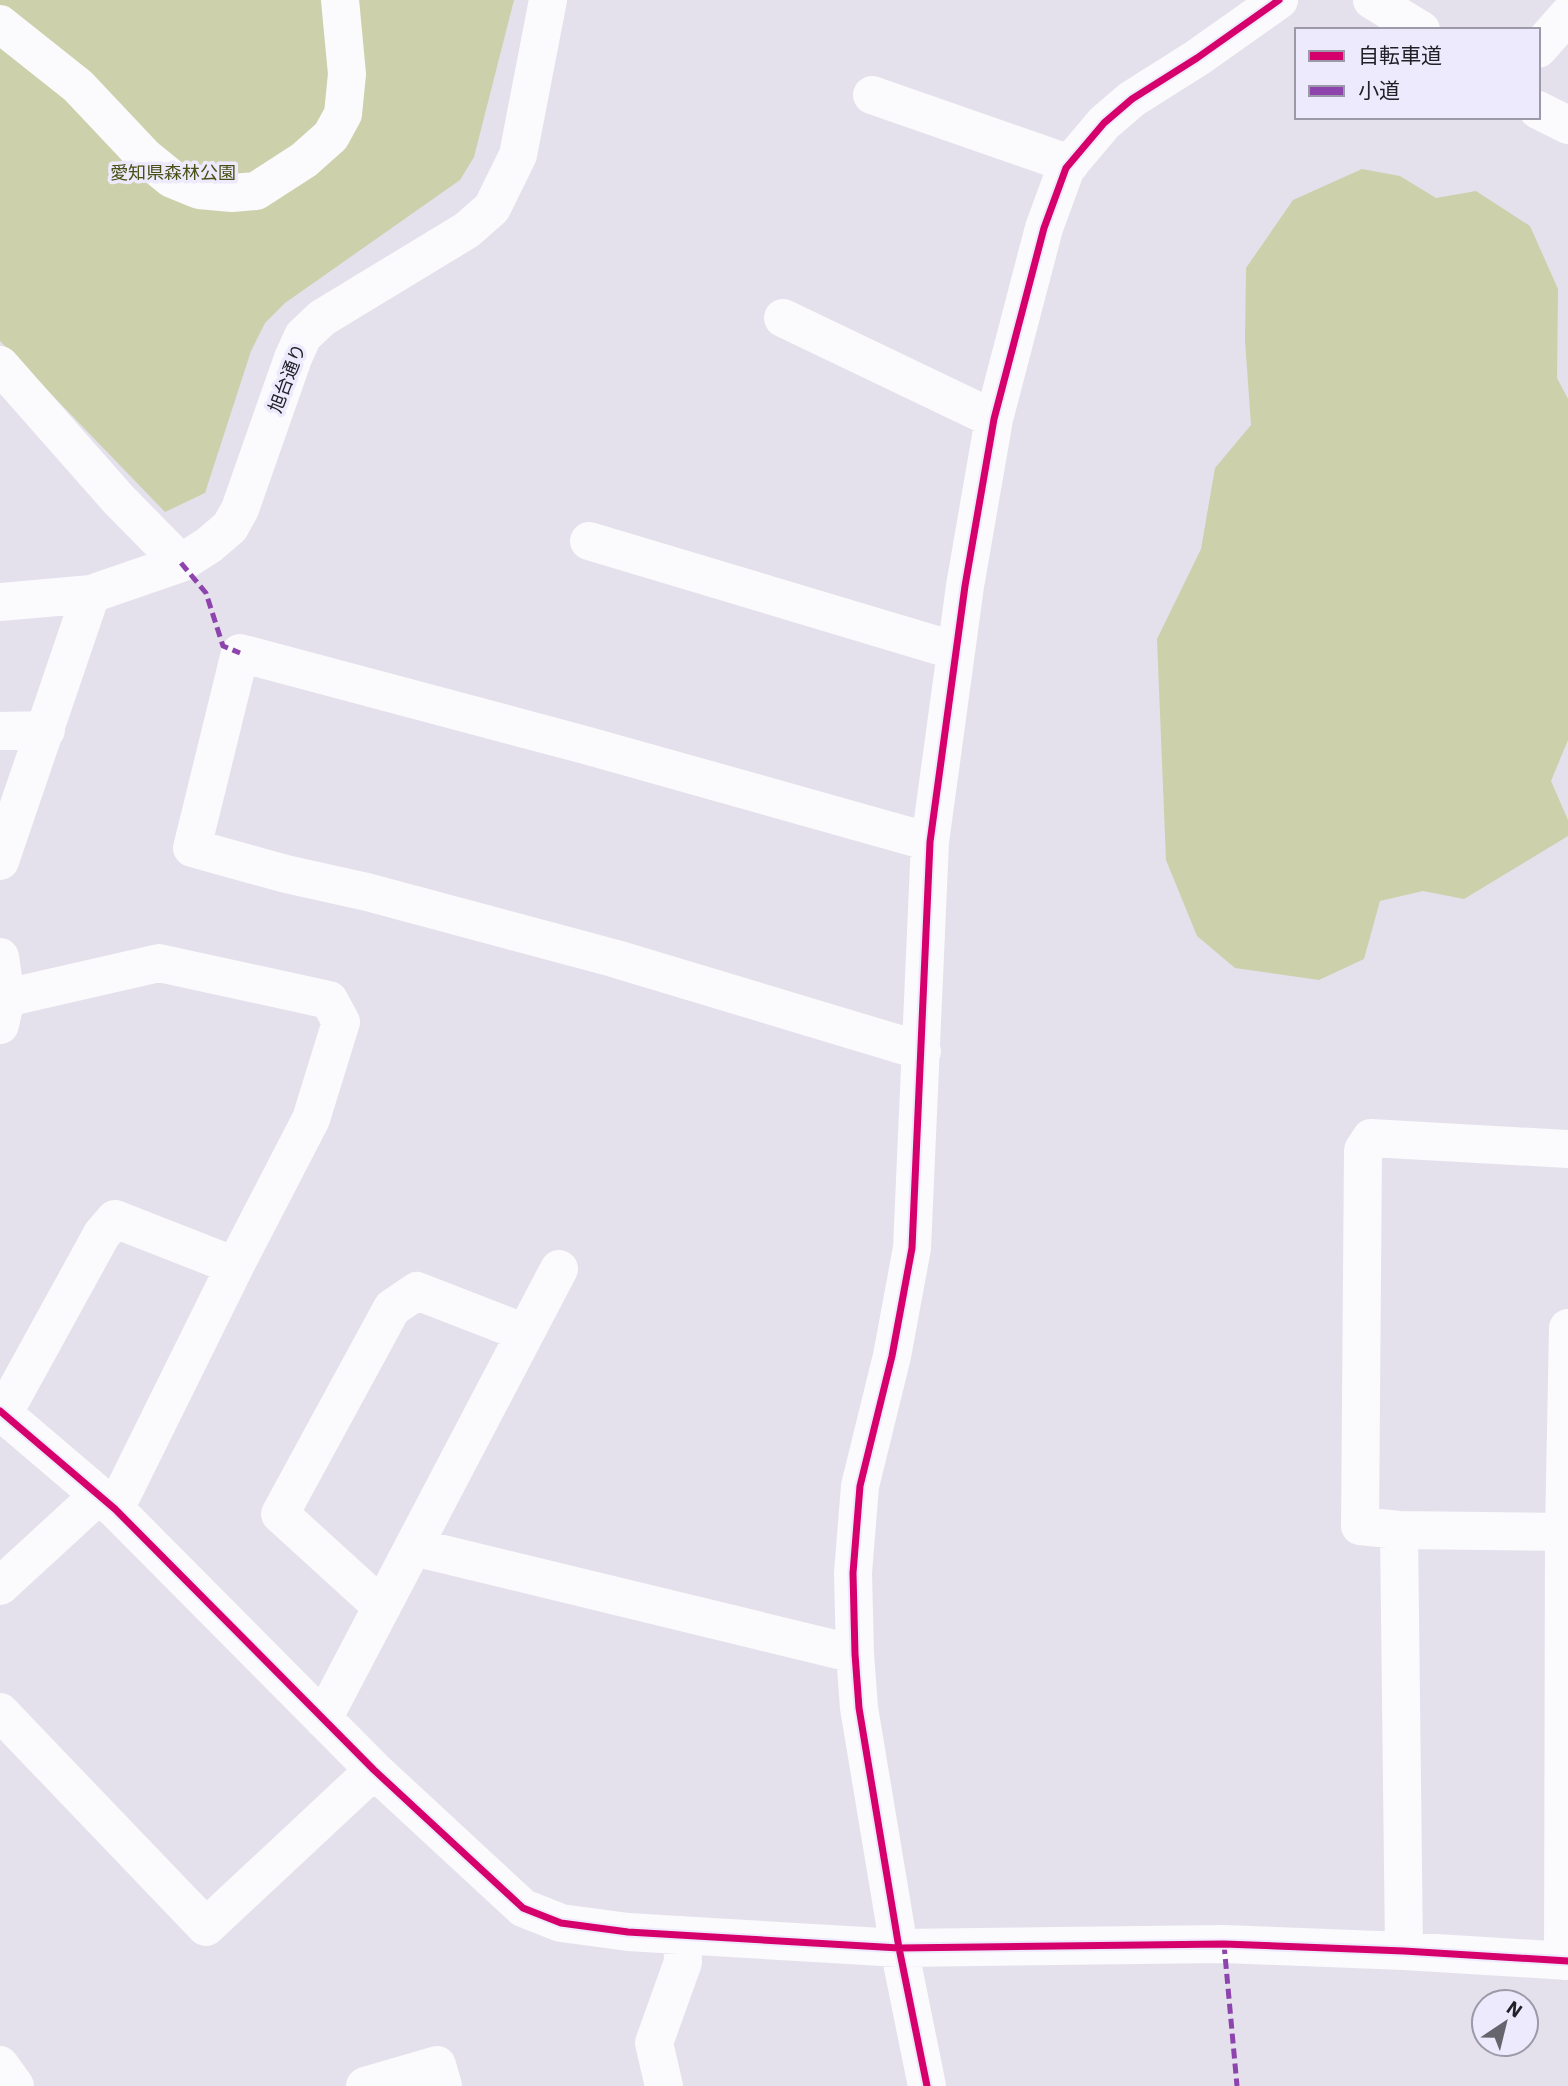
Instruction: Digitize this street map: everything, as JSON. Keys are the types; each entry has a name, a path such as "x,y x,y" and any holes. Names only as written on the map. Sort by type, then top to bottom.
{"street":[{"path":"0,24 78,86 145,157 172,178 199,190 232,193 256,191 304,160 331,136 343,114 347,74 340,0"},
{"name":"旭台通り","path":"0,602 91,594 181,563 230,527 240,509 303,336 322,318 467,230 492,208 518,155 548,0"},
{"path":"927,2086 899,1948 859,1708 853,1573 860,1486 892,1356 912,1248 930,842 965,586 994,419 1044,228 1070,164 1104,123 1132,99 1279,0"},
{"path":"1372,0 1418,28"},
{"path":"1540,47 1568,15"},
{"path":"872,95 1070,164"},
{"path":"1540,111 1568,125"},
{"path":"783,318 994,419"},
{"path":"0,365 119,500 181,563"},
{"path":"589,541 956,651"},
{"path":"0,861 91,594"},
{"path":"922,1051 613,958 192,848 240,653 585,745 930,842"},
{"path":"0,731 46,730"},
{"path":"0,957 3,1011 159,963 329,1000 341,1022 311,1119 107,1502 0,1586"},
{"path":"1566,1532 1399,1530 1360,1526 1363,1150 1371,1138 1568,1149"},
{"path":"235,1266 115,1219 102,1234 2,1413 107,1502 374,1770 523,1908 561,1923 628,1932 899,1948 1224,1944 1566,1961 1568,1328"},
{"path":"323,1719 559,1269"},
{"path":"382,1606 280,1514 392,1308 417,1291 525,1334"},
{"path":"1399,1530 1404,1951"},
{"path":"414,1547 855,1654"},
{"path":"0,1712 206,1927 374,1770"},
{"path":"664,2086 654,2043 683,1962 682,1936"},
{"path":"0,2064 15,2086"},
{"path":"365,2086 437,2065 443,2086"}],"green space":[{"name":"愛知県森林公園","path":"0,0 514,0 474,157 460,180 285,303 265,323 251,351 205,493 165,512 0,341"},
{"path":"1362,169 1400,176 1436,198 1476,191 1530,226 1558,289 1557,378 1568,399 1568,740 1551,781 1568,820 1568,836 1464,899 1423,891 1380,901 1364,959 1319,980 1235,968 1197,936 1166,860 1157,639 1201,549 1215,468 1251,425 1245,340 1246,268 1293,200"}],"marked path":[{"path":"181,563 206,593 223,646 240,653"},
{"path":"1224,1944 1237,2086"}],"cycle path":[{"path":"927,2086 899,1948 859,1708 853,1573 860,1486 892,1356 912,1248 930,842 965,586 994,419 1044,228 1066,168 1104,123 1132,99 1197,58 1279,0"},
{"path":"0,1411 115,1509 374,1770 523,1908 561,1923 628,1932 899,1948 1224,1944 1568,1961"}]}
